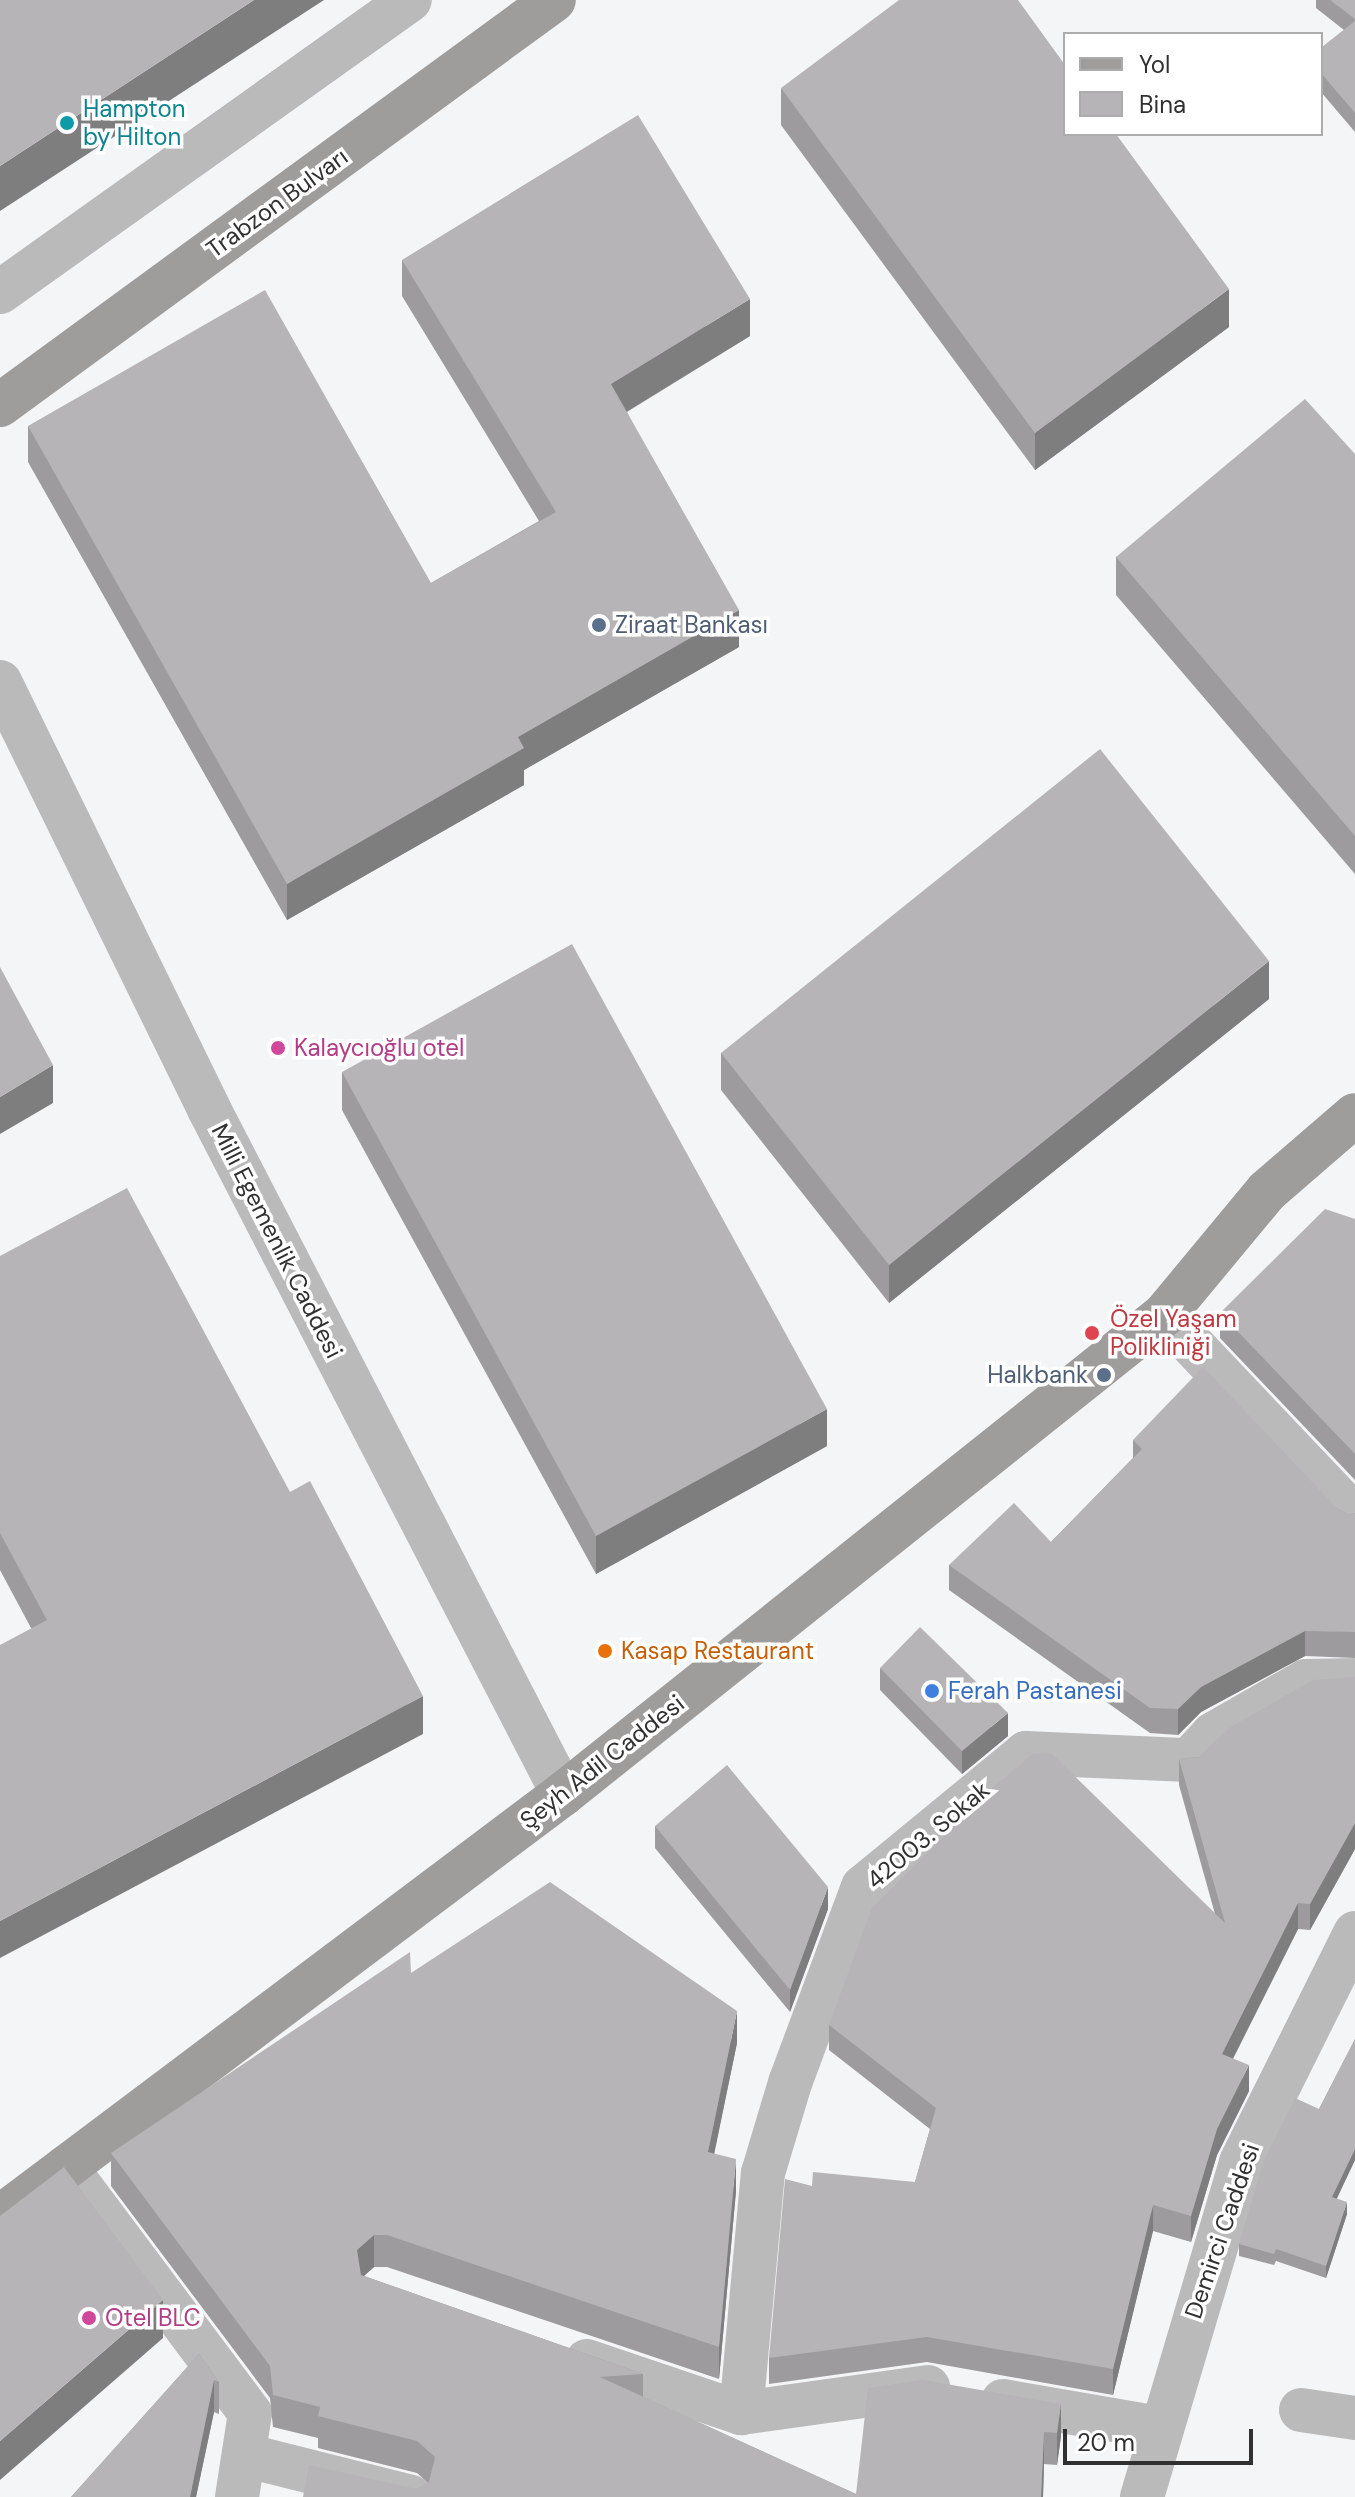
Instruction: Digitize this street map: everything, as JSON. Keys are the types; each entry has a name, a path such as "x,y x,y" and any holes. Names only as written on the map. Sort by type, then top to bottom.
{"main road":[{"name":"Trabzon Bulvarı","path":"0,405 554,0"},
{"name":"Şeyh Adil Caddesi","path":"0,2217 563,1794 1164,1315 1267,1191 1355,1115"}],"street":[{"path":"0,292 410,0"},
{"name":"Milli Egemenlik Caddesi","path":"0,682 209,1109 563,1794"},
{"path":"1164,1315 1355,1516"},
{"name":"42003. Sokak","path":"741,2413 763,2173 790,2083 863,1887 1026,1753 1189,1760 1213,1734 1306,1681 1355,1680"},
{"name":"Demirci Caddesi","path":"1142,2497 1159,2428 1241,2162 1355,1933"},
{"path":"66,2167 250,2413 241,2476 411,2497"},
{"path":"546,2347 741,2413 923,2387 1159,2428"},
{"path":"1301,2410 1355,2418"}],"building":[{"name":"Hampton by Hilton","path":"0,0 254,0 0,166"},
{"path":"899,0 1018,0 1063,62 1063,136 1117,136 1229,289 1035,433 781,88"},
{"path":"1330,0 1355,0 1355,19"},
{"path":"1355,21 1355,113 1323,75 1323,46"},
{"path":"638,115 750,299 611,384 739,610 518,737 524,748 287,884 28,426 265,290 431,583 556,512 402,260"},
{"path":"1305,399 1355,454 1355,836 1116,557"},
{"path":"1100,749 1269,961 889,1265 721,1053"},
{"path":"572,944 827,1409 596,1536 342,1072"},
{"path":"0,967 53,1065 0,1097"},
{"path":"127,1188 290,1492 310,1481 423,1696 0,1921 0,1645 47,1620 0,1533 0,1256"},
{"path":"1325,1209 1355,1219 1355,1454 1220,1313"},
{"path":"1203,1367 1337,1508 1349,1515 1355,1513 1355,1632 1305,1631 1201,1687 1178,1709 1150,1708 949,1565 1014,1503 1051,1542 1142,1449 1133,1440"},
{"path":"920,1627 1008,1713 962,1751 880,1668"},
{"path":"1355,1677 1355,1823 1310,1904 1298,1903 1222,2054 1249,2065 1217,2129 1191,2216 1153,2205 1113,2369 927,2337 769,2358 785,2179 812,2186 813,2172 915,2182 936,2108 829,2025 872,1908 997,1784 1034,1753 1052,1754 1225,1923 1179,1759 1199,1757 1229,1728 1313,1680"},
{"path":"727,1765 828,1887 790,1990 655,1826"},
{"path":"550,1882 737,2011 708,2152 736,2159 719,2347 387,2235 374,2235 357,2250 361,2275 643,2374 600,2377 856,2494 868,2388 923,2380 1061,2404 1057,2433 1044,2432 1041,2497 303,2497 309,2465 417,2489 429,2482 435,2457 417,2441 318,2416 320,2407 273,2395 270,2366 111,2153 410,1952 411,1973"},
{"path":"1355,2039 1355,2149 1332,2197 1347,2202 1326,2266 1276,2249 1274,2254 1239,2244 1264,2160 1295,2098 1319,2109"},
{"name":"Otel BLC","path":"64,2167 163,2300 0,2441 0,2216"},
{"path":"199,2354 219,2382 214,2380 190,2497 71,2497"}],"place":[{"name":"Hampton by Hilton","path":"67,123"},
{"name":"Ziraat Bankası","path":"599,625"},
{"name":"Kalaycıoğlu otel","path":"278,1048"},
{"name":"Özel Yaşam Polikliniği","path":"1092,1333"},
{"name":"Halkbank","path":"1104,1375"},
{"name":"Kasap Restaurant","path":"605,1651"},
{"name":"Ferah Pastanesi","path":"932,1691"},
{"name":"Otel BLC","path":"89,2318"}]}
